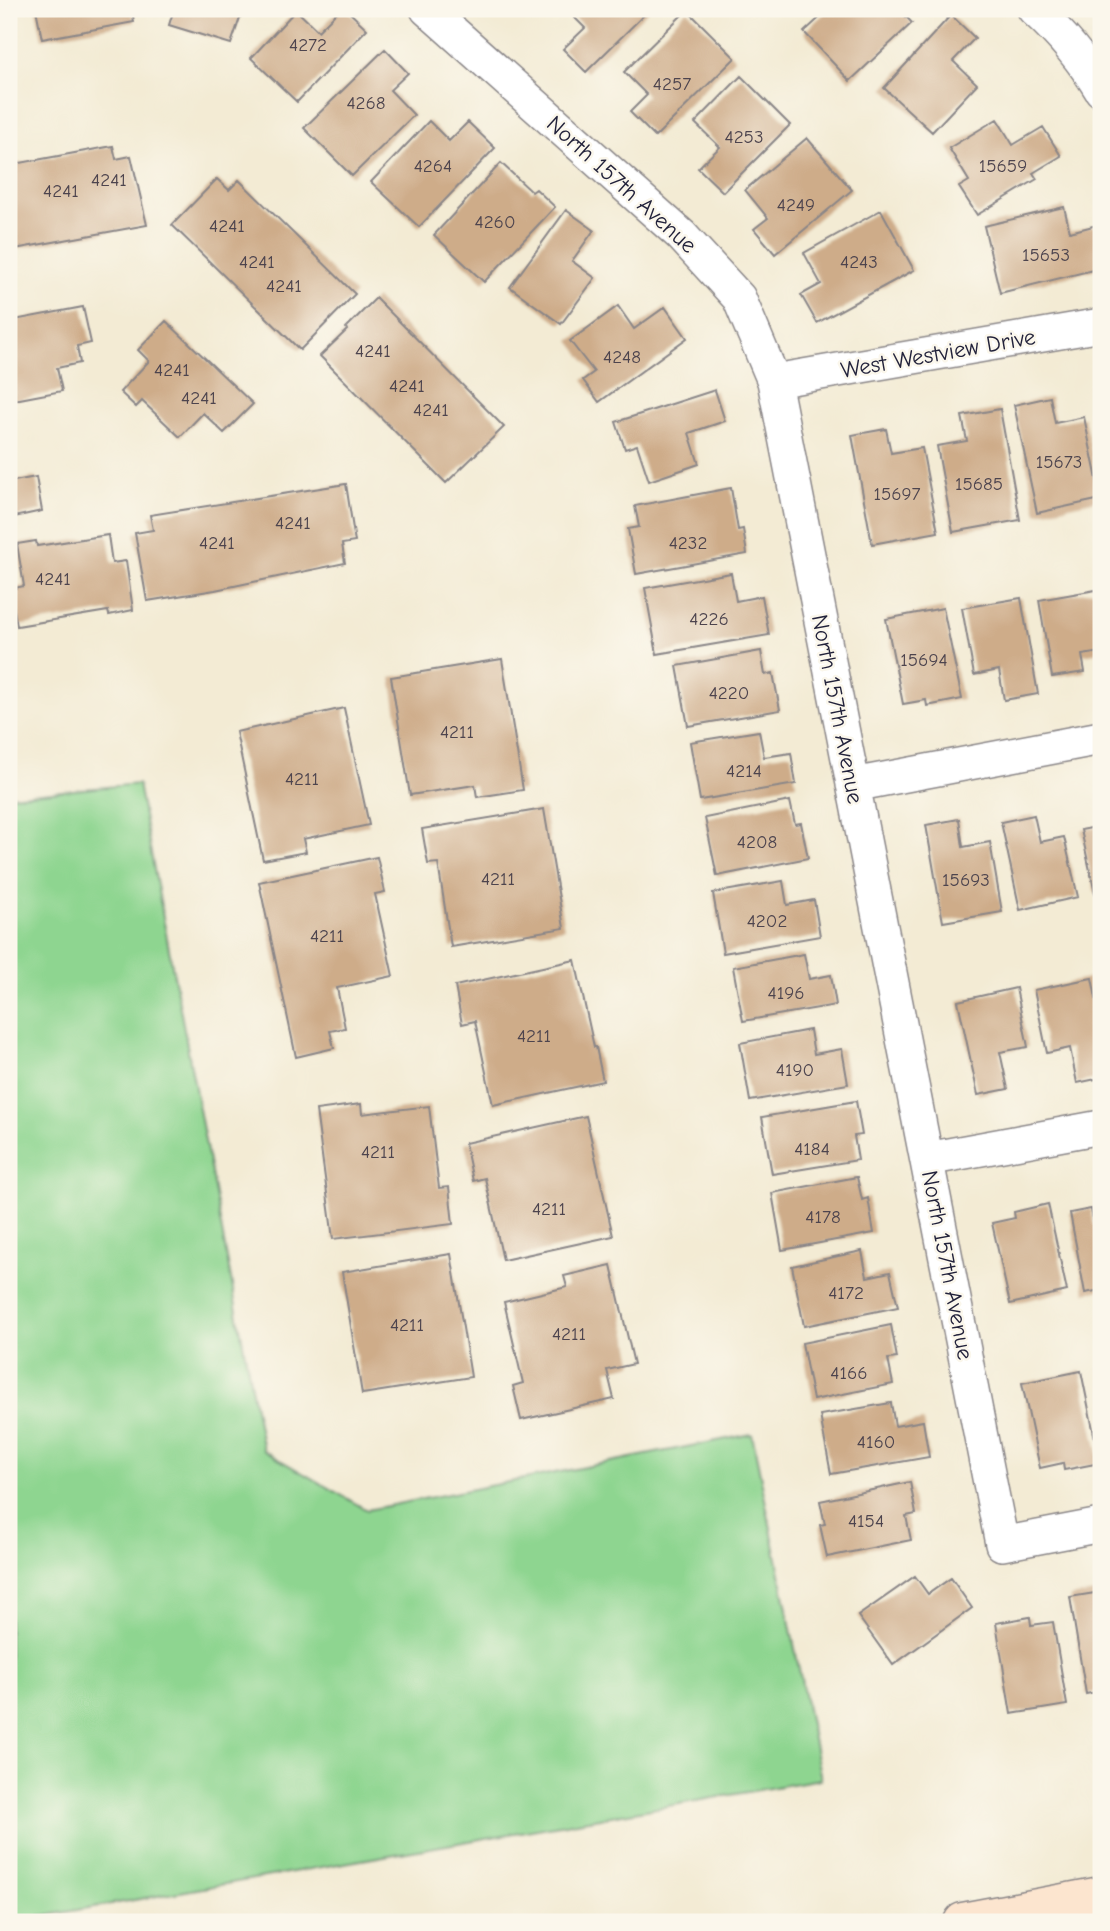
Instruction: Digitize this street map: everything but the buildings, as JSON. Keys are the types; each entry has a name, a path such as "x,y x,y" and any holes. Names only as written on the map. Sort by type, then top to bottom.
{"main road":[{"path":"963,1922 1101,1896"}],"street":[{"name":"North 157th Avenue","path":"426,9 689,244 739,298 774,381 1002,1544 1101,1525"},
{"path":"1034,9 1092,75 1101,90"},
{"name":"West Westview Drive","path":"774,381 1101,325"},
{"path":"853,785 1101,738"},
{"path":"927,1159 1101,1127"}],"green space":[{"path":"138,784 263,1450 367,1510 752,1434 821,1779 9,1922 9,796"}]}
